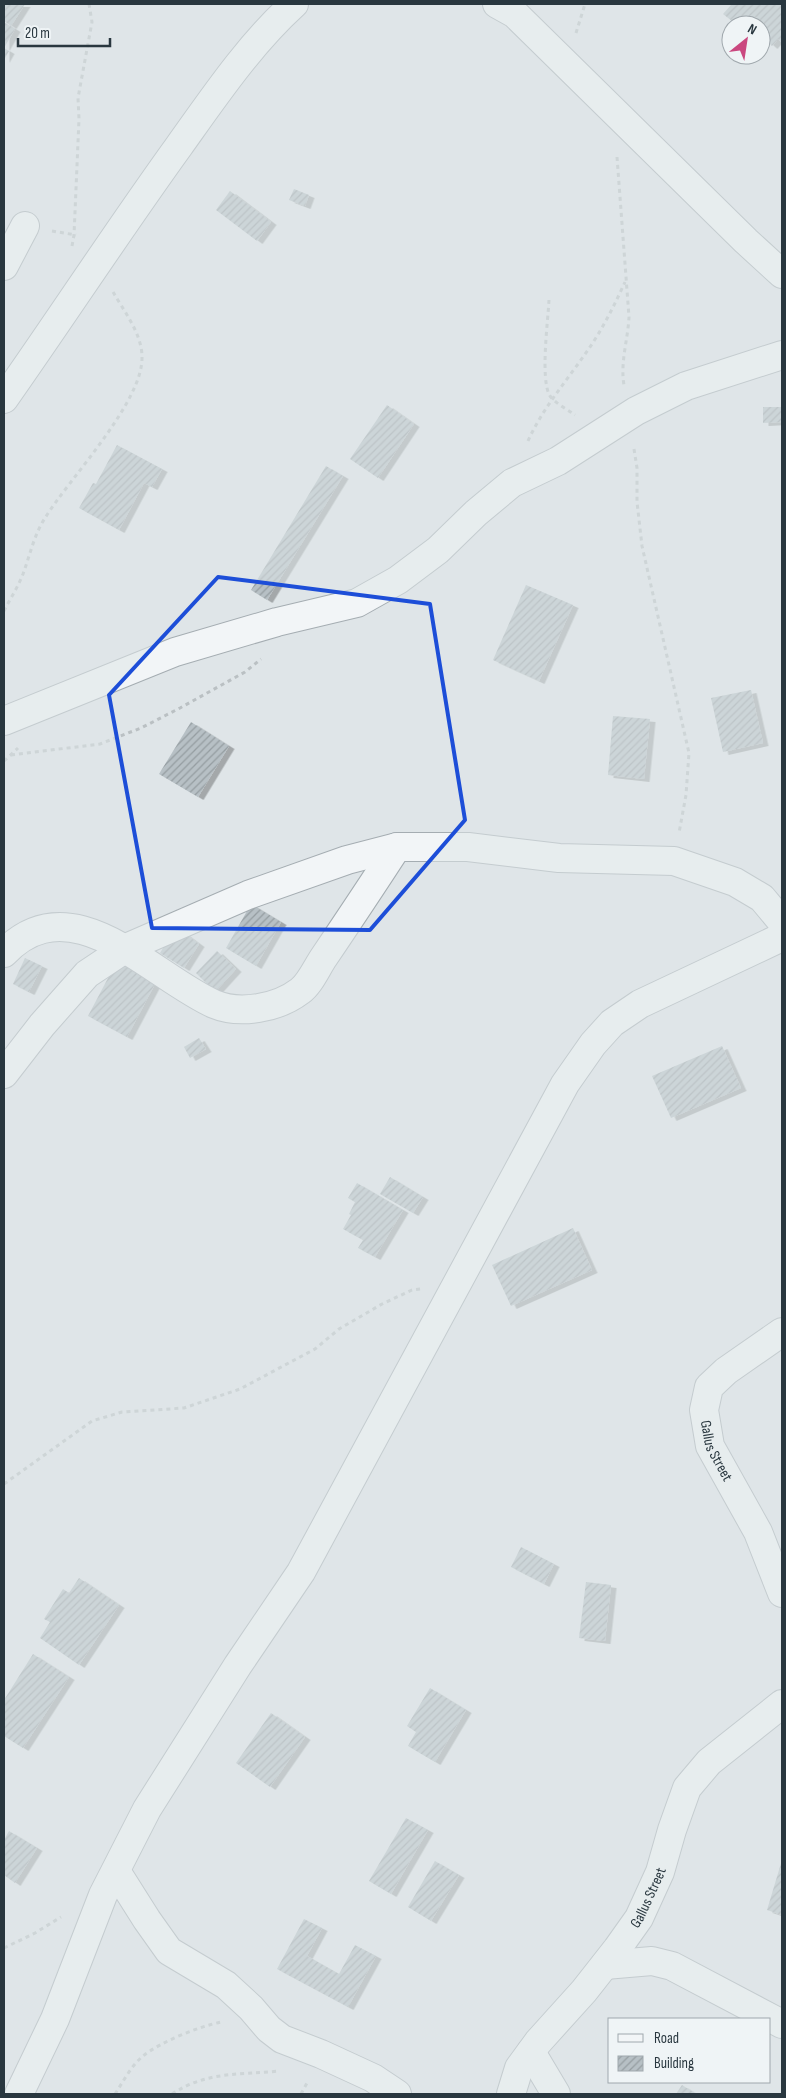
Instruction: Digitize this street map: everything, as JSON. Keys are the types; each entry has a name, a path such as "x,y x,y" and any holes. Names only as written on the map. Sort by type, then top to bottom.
{"street":[{"path":"4,399 111,241 219,90 267,13 294,4"},
{"path":"498,4 515,14 782,274"},
{"path":"4,266 25,226"},
{"path":"4,721 175,652 277,622 357,603 398,580 438,550 476,513 512,483 558,461 636,411 686,386 782,355"},
{"path":"4,953 14,942 46,926 80,929 126,948 197,995 216,1005 238,1010 272,1006 301,991 397,847"},
{"path":"4,1074 42,1025 87,974 126,948 248,895 347,860 397,847 468,847 559,858 674,861 735,882 772,899 782,922"},
{"path":"18,2094 55,2019 103,1896 147,1808 300,1572 565,1084 593,1044 612,1023 640,1004 782,937"},
{"name":"Gallus Street","path":"782,1332 726,1371 709,1387 704,1410 710,1446 758,1532 782,1593"},
{"name":"Gallus Street","path":"511,2094 519,2068 604,1965 639,1918 657,1880 687,1788 709,1762 782,1704"},
{"path":"116,1871 169,1951 226,1985 251,2008 269,2029 282,2039 316,2051 373,2078 397,2094"},
{"path":"604,1965 652,1961 672,1966 771,2018"},
{"path":"531,2052 556,2094"}],"path":[{"path":"74,235 79,119 78,98 92,22 89,4"},
{"path":"615,112 628,335 623,378 624,386 636,411 634,455 638,468 637,502 642,546 690,753 686,795 674,861"},
{"path":"25,226 111,241"},
{"path":"4,611 22,575 33,542 44,518 128,402 139,375 142,357 139,342 131,323 96,263"},
{"path":"512,483 530,437 552,399 592,344 626,281"},
{"path":"549,300 545,361 547,389 552,399"},
{"path":"11,755 100,744 133,731 219,687 245,672 266,655"},
{"path":"4,1484 92,1421 122,1412 184,1408 240,1390 315,1349 339,1329 382,1304 412,1290 456,1285"},
{"path":"4,1948 35,1933 64,1915"},
{"path":"115,2094 124,2078 141,2057 197,2029 220,2022 240,2023 269,2029"},
{"path":"172,2094 184,2086 197,2081 226,2074 280,2071"}],"highlighted area":[{"path":"218,577 430,604 465,820 370,930 152,928 109,695"}],"building":[{"path":"4,4 25,4 11,26 4,21"},
{"path":"732,4 782,4 782,43 778,39 771,45 771,15 723,14"},
{"path":"4,22 15,29 4,48"},
{"path":"4,48 9,51 4,60"},
{"path":"294,189 309,195 305,206 289,200"},
{"path":"230,191 271,222 257,241 216,210"},
{"path":"387,405 414,424 378,478 350,459"},
{"path":"763,407 782,407 782,422 763,423"},
{"path":"117,445 162,469 152,487 144,483 119,530 79,508 93,483 96,484"},
{"path":"326,466 343,476 267,600 251,590"},
{"path":"526,585 573,605 539,681 493,660"},
{"path":"751,690 763,743 723,752 711,698"},
{"path":"613,716 650,719 644,779 608,775"},
{"path":"191,722 229,746 198,797 159,774"},
{"path":"251,904 281,922 256,966 226,948"},
{"path":"176,927 199,944 184,968 160,953"},
{"path":"217,951 236,969 215,992 196,973"},
{"path":"25,958 42,966 29,992 13,984"},
{"path":"117,961 156,982 127,1037 88,1016"},
{"path":"199,1038 206,1049 190,1058 184,1047"},
{"path":"722,1046 741,1088 671,1118 652,1076"},
{"path":"390,1177 423,1197 413,1213 380,1194"},
{"path":"357,1183 403,1210 375,1257 358,1248 363,1240 343,1229 351,1215 349,1214 355,1202 348,1198"},
{"path":"573,1228 592,1270 511,1306 492,1265"},
{"path":"521,1547 554,1564 544,1584 511,1567"},
{"path":"79,1578 119,1605 79,1665 40,1638 50,1622 44,1619 63,1589 69,1593"},
{"path":"586,1582 611,1585 605,1641 579,1638"},
{"path":"33,1654 69,1677 23,1748 4,1736 4,1700"},
{"path":"430,1688 466,1710 435,1762 408,1746 416,1732 407,1726"},
{"path":"271,1713 305,1737 270,1787 236,1763"},
{"path":"406,1818 428,1830 391,1894 369,1881"},
{"path":"9,1831 37,1848 15,1883 4,1875 4,1840"},
{"path":"782,1860 782,1915 767,1910"},
{"path":"435,1861 459,1875 431,1921 408,1907"},
{"path":"304,1919 322,1928 307,1956 339,1974 355,1945 376,1956 348,2007 277,1969"},
{"path":"682,2085 696,2094 676,2094"}]}
